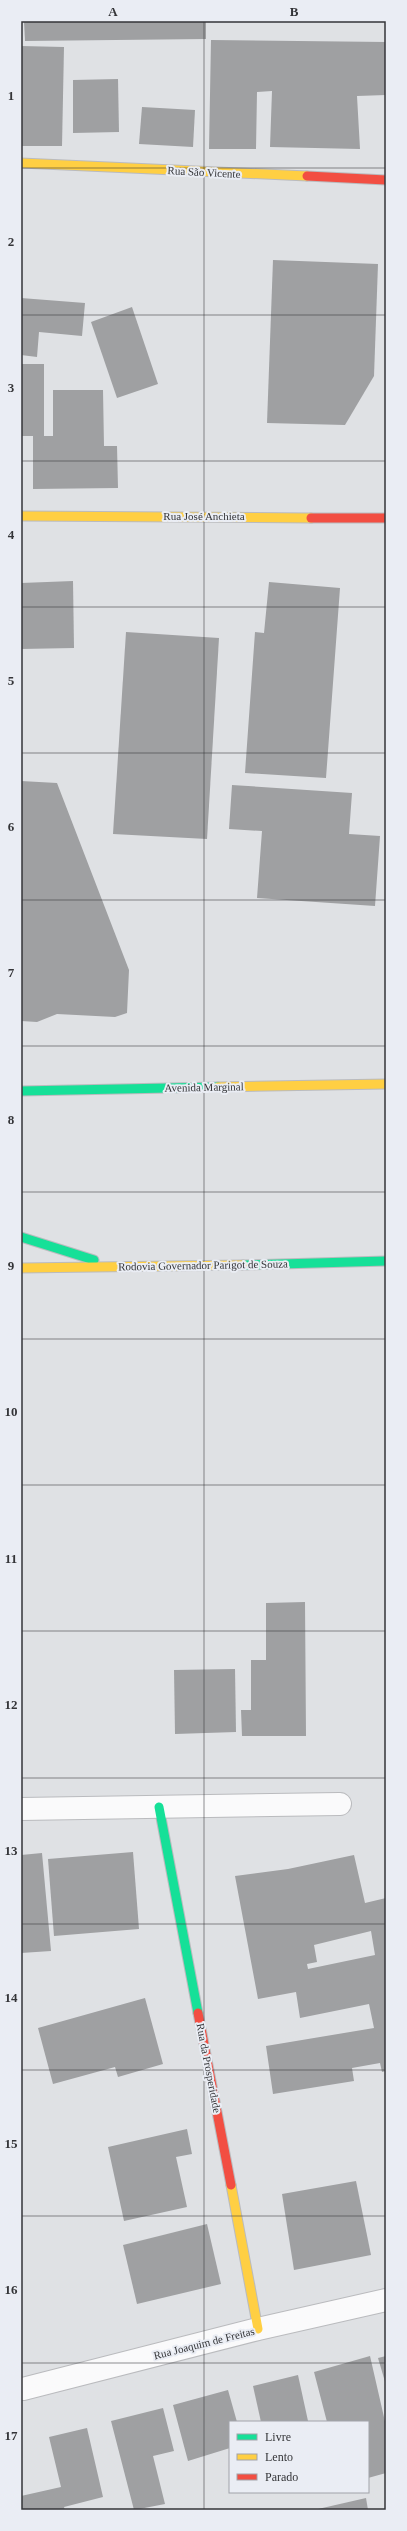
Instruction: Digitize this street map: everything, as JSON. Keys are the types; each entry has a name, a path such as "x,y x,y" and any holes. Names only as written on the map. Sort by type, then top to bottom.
{"street":[{"name":"Rua São Vicente","path":"21,163 386,180"},
{"name":"Rua José Anchieta","path":"21,516 386,518"},
{"name":"Avenida Marginal","path":"21,1091 386,1084"},
{"path":"21,1237 118,1268"},
{"name":"Rodovia Governador Parigot de Souza","path":"21,1268 53,1266 118,1268 386,1261"},
{"path":"27,1278 53,1266"},
{"path":"21,1809 340,1804"},
{"name":"Rua da Prosperidade","path":"159,1807 258,2329"},
{"name":"Rua Joaquim de Freitas","path":"23,2389 258,2329 386,2300"}],"building":[{"path":"24,21 206,21 206,39 25,41"},
{"path":"211,40 386,42 386,95 357,96 360,149 270,147 272,91 257,92 256,149 209,149"},
{"path":"21,46 64,47 62,146 21,146"},
{"path":"118,79 119,132 73,133 73,80"},
{"path":"142,107 195,110 193,147 139,144"},
{"path":"273,260 378,264 374,376 345,425 267,423"},
{"path":"21,298 85,303 82,336 39,332 37,357 21,355"},
{"path":"132,307 158,384 117,398 91,322"},
{"path":"21,364 44,364 44,436 53,436 53,390 103,390 104,446 117,446 118,488 33,489 33,436 21,436"},
{"path":"73,581 74,648 21,649 21,583"},
{"path":"269,582 340,588 326,778 245,773 255,632 264,633"},
{"path":"126,632 219,638 207,839 113,834"},
{"path":"21,781 57,783 129,970 127,1013 115,1017 57,1014 37,1022 21,1021"},
{"path":"232,785 352,793 349,834 380,836 375,906 257,898 262,831 229,829"},
{"path":"305,1602 306,1736 242,1736 241,1710 251,1710 251,1660 266,1660 266,1603"},
{"path":"235,1669 236,1732 175,1734 174,1670"},
{"path":"133,1852 139,1929 54,1936 48,1859"},
{"path":"42,1853 51,1951 21,1953 21,1855"},
{"path":"354,1855 365,1903 386,1898 386,2071 382,2072 380,2063 352,2068 354,2081 273,2094 266,2046 374,2028 369,2004 300,2018 296,1992 258,1999 235,1876 288,1869","holes":["371,1931 375,1955 308,1969 307,1964 317,1962 314,1945"]},
{"path":"145,1998 163,2064 118,2077 115,2067 53,2084 38,2028"},
{"path":"187,2129 192,2154 176,2157 187,2207 124,2221 108,2147"},
{"path":"356,2181 371,2255 294,2270 282,2194"},
{"path":"207,2224 221,2284 137,2304 123,2245"},
{"path":"370,2356 386,2426 386,2473 369,2478 369,2421 327,2421 314,2372"},
{"path":"386,2356 386,2385 378,2358"},
{"path":"298,2375 308,2421 261,2421 253,2386"},
{"path":"228,2390 237,2421 229,2421 229,2448 188,2461 173,2405"},
{"path":"163,2408 174,2451 153,2456 165,2504 134,2510 111,2421"},
{"path":"87,2428 103,2497 64,2507 65,2510 21,2510 21,2496 61,2487 49,2437"},
{"path":"366,2498 368,2510 318,2509"}],"traffic: fast":[{"path":"21,1091 218,1087"},
{"path":"21,1237 94,1260"},
{"path":"243,1265 386,1261"},
{"path":"159,1807 198,2013"}],"traffic: slow":[{"path":"21,163 307,176"},
{"path":"21,516 311,518"},
{"path":"218,1087 386,1084"},
{"path":"21,1268 243,1265"},
{"path":"231,2185 258,2329"}],"traffic: jam":[{"path":"307,176 386,180"},
{"path":"311,518 386,518"},
{"path":"198,2013 231,2185"}]}
